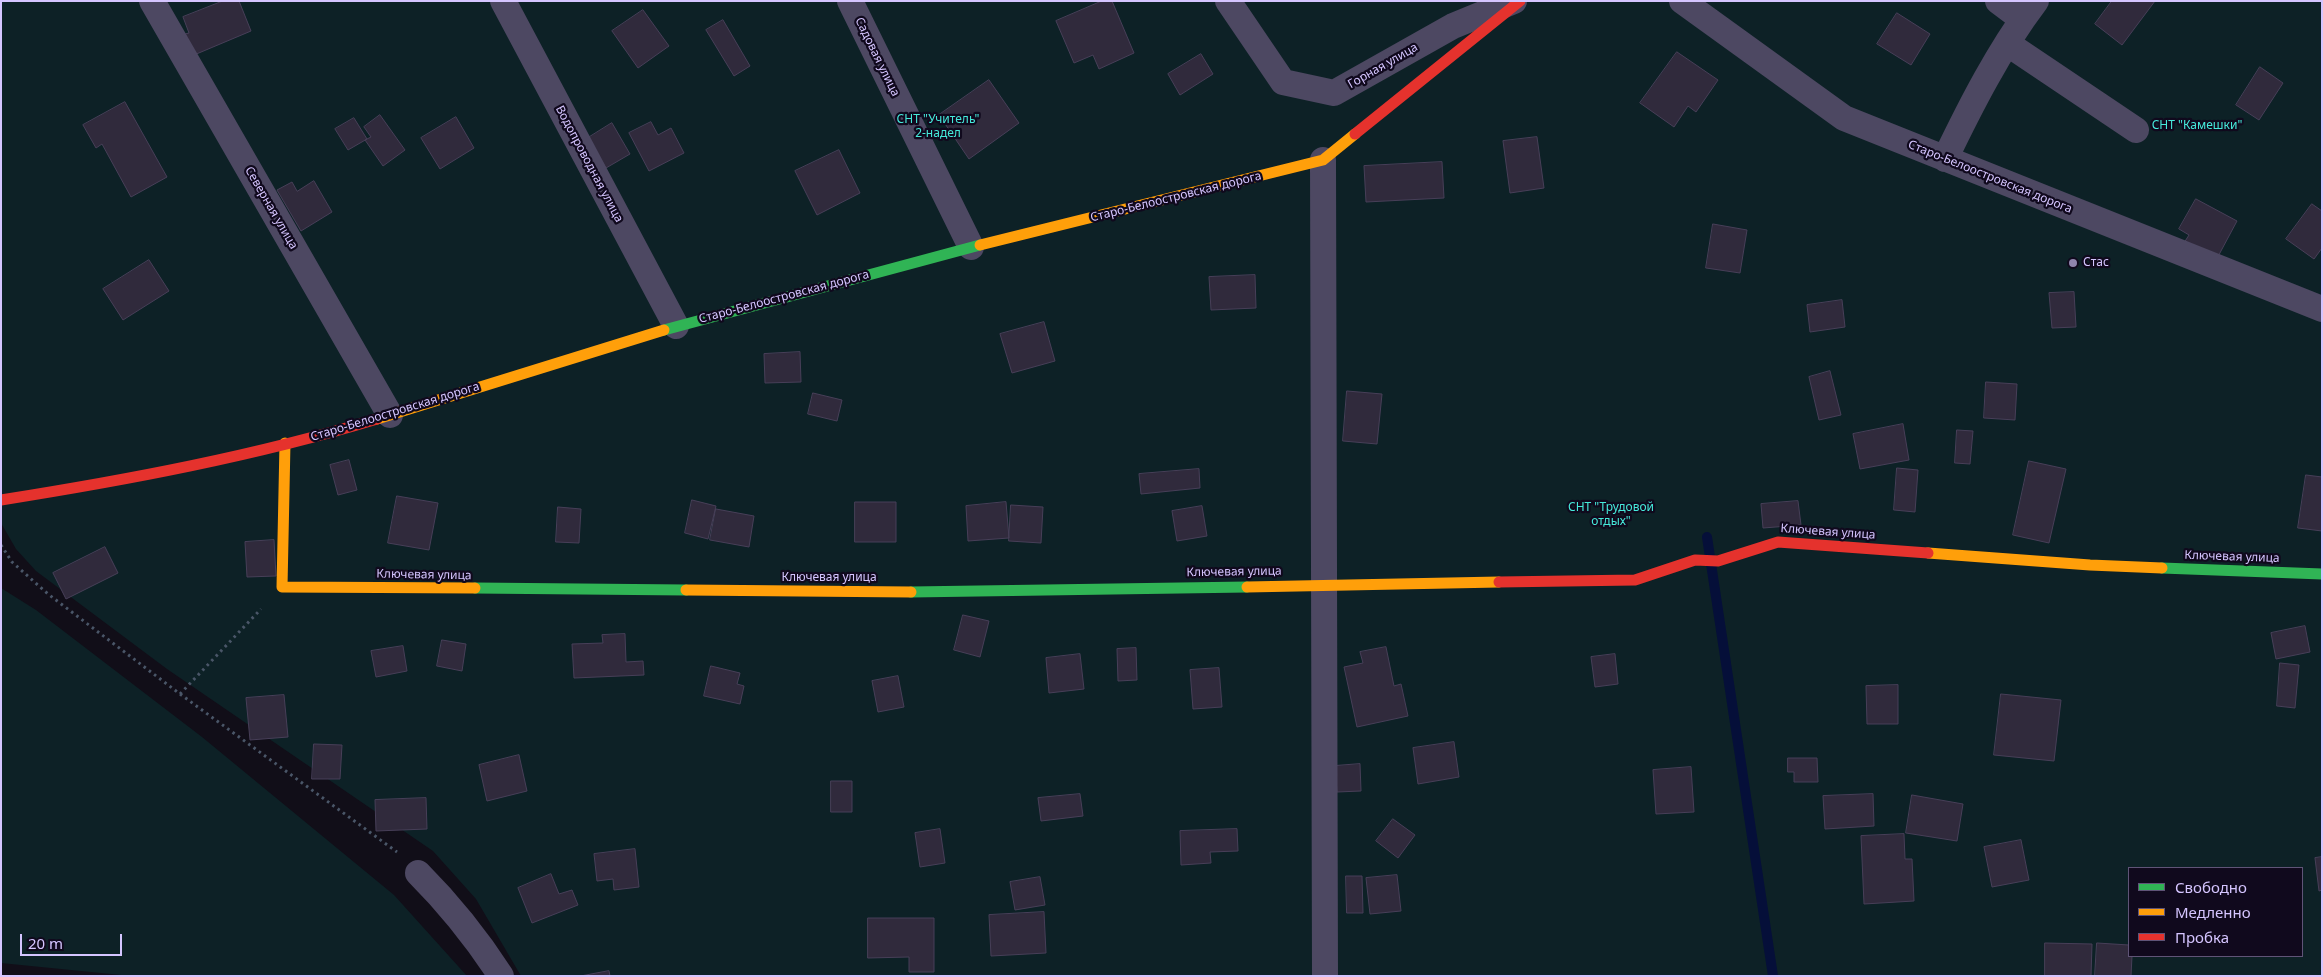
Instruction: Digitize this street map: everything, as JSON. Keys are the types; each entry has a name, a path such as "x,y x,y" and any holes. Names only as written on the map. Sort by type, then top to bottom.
{"street":[{"name":"Северная улица","path":"152,1 390,415"},
{"name":"Водопроводная улица","path":"503,1 676,326"},
{"name":"Садовая улица","path":"850,1 971,246"},
{"name":"Горная улица","path":"1228,1 1283,82 1334,93 1453,26 1514,1"},
{"name":"Старо-Белоостровская дорога","path":"1,500 120,481 334,432 676,326 971,246 1323,160 1520,1"},
{"name":"Старо-Белоостровская дорога","path":"1682,1 1844,118 2322,309"},
{"path":"1945,159 1972,103 2029,10 1998,1"},
{"path":"2008,44 2136,130"},
{"path":"1323,160 1325,976"},
{"path":"282,586 285,443"},
{"name":"Ключевая улица","path":"282,586 929,592 1635,580 1695,560 1718,561 1778,542 2090,565 2322,574"},
{"path":"418,873 442,896 487,954 501,976"}],"path":[{"path":"1,546 12,562 48,594 180,694 395,850 418,873"},
{"path":"180,694 282,586"}],"green space":[{"name":"СНТ \"Трудовой отдых\"","path":"1,1 2322,1 2322,976 521,976 476,899 433,851 167,669 36,571 16,549 1,523"},
{"path":"1,588 36,610 202,737 394,895 467,976 131,976 1,963"}],"building":[{"path":"223,1 239,1 251,31 194,55 185,34 189,33 183,17"},
{"path":"1102,1 1112,1 1134,53 1099,69 1093,55 1074,63 1056,21"},
{"path":"2112,1 2155,1 2122,45 2095,24"},
{"path":"643,10 669,46 638,68 612,31"},
{"path":"1897,13 1930,34 1911,65 1877,44"},
{"path":"723,20 750,66 734,76 706,30"},
{"path":"1677,52 1718,80 1696,112 1688,106 1674,127 1640,103"},
{"path":"1201,54 1213,74 1180,95 1168,74"},
{"path":"2260,67 2283,83 2259,120 2236,105"},
{"path":"989,80 1019,123 969,159 939,115"},
{"path":"125,102 167,177 131,197 102,144 96,148 83,125"},
{"path":"380,115 405,150 383,166 365,140 371,137 364,127"},
{"path":"456,117 474,148 440,169 421,138"},
{"path":"354,118 367,139 348,150 335,129"},
{"path":"651,122 658,135 671,128 684,153 649,171 629,133"},
{"path":"612,123 630,154 606,168 588,138"},
{"path":"1537,137 1544,188 1510,193 1503,141"},
{"path":"839,150 860,193 817,215 795,171"},
{"path":"1442,162 1444,198 1366,202 1364,166"},
{"path":"314,181 332,212 301,231 277,190 292,182 297,191"},
{"path":"2196,199 2237,221 2214,264 2182,246 2189,235 2179,229"},
{"path":"2312,204 2322,211 2322,248 2314,259 2286,239"},
{"path":"1713,224 1747,230 1740,273 1706,268"},
{"path":"149,260 169,291 123,320 103,289"},
{"path":"1255,275 1256,308 1211,310 1209,277"},
{"path":"2074,292 2076,327 2052,328 2049,293"},
{"path":"1842,300 1845,327 1810,332 1807,305"},
{"path":"1044,322 1055,361 1012,373 1000,334"},
{"path":"800,352 801,382 765,383 764,354"},
{"path":"1830,371 1841,415 1819,420 1809,377"},
{"path":"1986,382 2017,384 2015,420 1984,418"},
{"path":"1347,391 1382,394 1377,444 1343,441"},
{"path":"813,393 842,400 837,421 808,414"},
{"path":"1903,424 1909,460 1860,469 1853,434"},
{"path":"1957,430 1973,431 1970,464 1955,463"},
{"path":"349,460 357,490 338,495 330,465"},
{"path":"2029,461 2066,469 2049,543 2013,535"},
{"path":"1897,468 1918,470 1915,512 1894,510"},
{"path":"1199,469 1200,488 1141,494 1139,474"},
{"path":"2306,475 2322,477 2322,531 2298,528"},
{"path":"397,496 438,503 429,550 388,543"},
{"path":"692,500 716,506 708,539 685,533"},
{"path":"1798,501 1801,525 1763,528 1761,504"},
{"path":"855,502 896,502 896,542 855,542"},
{"path":"1006,502 1009,538 968,541 966,506"},
{"path":"1011,505 1043,507 1041,543 1009,541"},
{"path":"1202,506 1207,536 1177,541 1172,511"},
{"path":"558,507 581,509 579,543 556,542"},
{"path":"716,509 754,516 749,547 710,540"},
{"path":"274,540 276,576 247,577 245,542"},
{"path":"105,547 118,573 66,599 53,573"},
{"path":"963,615 989,621 980,657 954,650"},
{"path":"2305,626 2310,652 2276,659 2271,633"},
{"path":"625,634 626,662 643,661 644,675 574,678 572,644 603,643 602,635"},
{"path":"442,640 466,644 462,671 437,666"},
{"path":"403,646 407,671 376,677 371,651"},
{"path":"1386,647 1394,686 1401,684 1408,716 1357,727 1344,667 1363,663 1360,652"},
{"path":"1136,648 1137,680 1118,681 1117,649"},
{"path":"1080,654 1084,689 1049,693 1046,658"},
{"path":"1615,654 1618,684 1595,687 1591,657"},
{"path":"2280,663 2299,665 2295,708 2277,706"},
{"path":"711,666 740,673 737,684 744,686 740,704 704,696"},
{"path":"1219,668 1222,707 1193,709 1190,670"},
{"path":"898,676 904,707 878,712 872,681"},
{"path":"1898,685 1898,724 1867,724 1866,686"},
{"path":"2001,694 2061,700 2054,761 1994,755"},
{"path":"284,695 288,737 250,740 246,698"},
{"path":"1454,742 1459,777 1418,784 1413,748"},
{"path":"314,744 342,745 340,779 312,779"},
{"path":"519,755 527,791 487,801 479,765"},
{"path":"1788,758 1817,758 1818,782 1794,782 1794,772 1788,772"},
{"path":"1360,764 1361,791 1337,792 1335,766"},
{"path":"1691,767 1694,812 1656,814 1653,770"},
{"path":"831,781 852,781 852,812 831,812"},
{"path":"1080,794 1083,816 1041,821 1038,798"},
{"path":"1873,794 1874,826 1825,829 1823,796"},
{"path":"1912,795 1963,804 1957,841 1906,833"},
{"path":"426,798 427,829 376,831 375,800"},
{"path":"1393,819 1415,835 1398,858 1376,841"},
{"path":"940,829 945,863 920,867 915,833"},
{"path":"1237,829 1238,851 1210,852 1211,863 1181,865 1180,831"},
{"path":"1904,834 1905,859 1912,859 1914,901 1864,904 1861,836"},
{"path":"2021,840 2029,880 1992,887 1984,847"},
{"path":"635,849 639,887 614,890 613,879 597,881 594,854"},
{"path":"2322,857 2322,890 2319,891 2315,858"},
{"path":"551,874 559,894 572,890 578,905 532,923 518,888"},
{"path":"1397,875 1401,911 1370,914 1366,878"},
{"path":"1346,876 1362,876 1363,913 1347,913"},
{"path":"1040,877 1045,905 1015,910 1010,882"},
{"path":"1044,912 1046,953 991,956 989,915"},
{"path":"868,918 934,918 934,972 909,972 909,957 868,958"},
{"path":"2045,943 2092,944 2091,976 2045,976"},
{"path":"2097,943 2128,945 2128,957 2132,957 2131,976 2095,976"},
{"path":"609,971 610,976 581,976"}],"waterway":[{"path":"1707,537 1773,976"}],"traffic: fast":[{"path":"664,330 980,245"},
{"path":"2162,568 2322,574"},
{"path":"911,592 1247,587"},
{"path":"475,588 686,590"}],"traffic: slow":[{"path":"980,245 1323,160 1355,134"},
{"path":"377,419 664,330"},
{"path":"285,443 282,587 475,588"},
{"path":"1928,553 2090,565 2162,568"},
{"path":"1247,587 1499,582"},
{"path":"686,590 911,592"}],"traffic: jam":[{"path":"1355,134 1520,1"},
{"path":"1,500 96,484 238,456 377,419"},
{"path":"1499,582 1635,580 1695,560 1718,561 1778,542 1928,553"}],"place":[{"name":"Стас","path":"2073,263"}],"park label":[{"name":"СНТ \"Камешки\"","path":"2197,126"},
{"name":"СНТ \"Учитель\" 2-надел","path":"938,127"}]}
